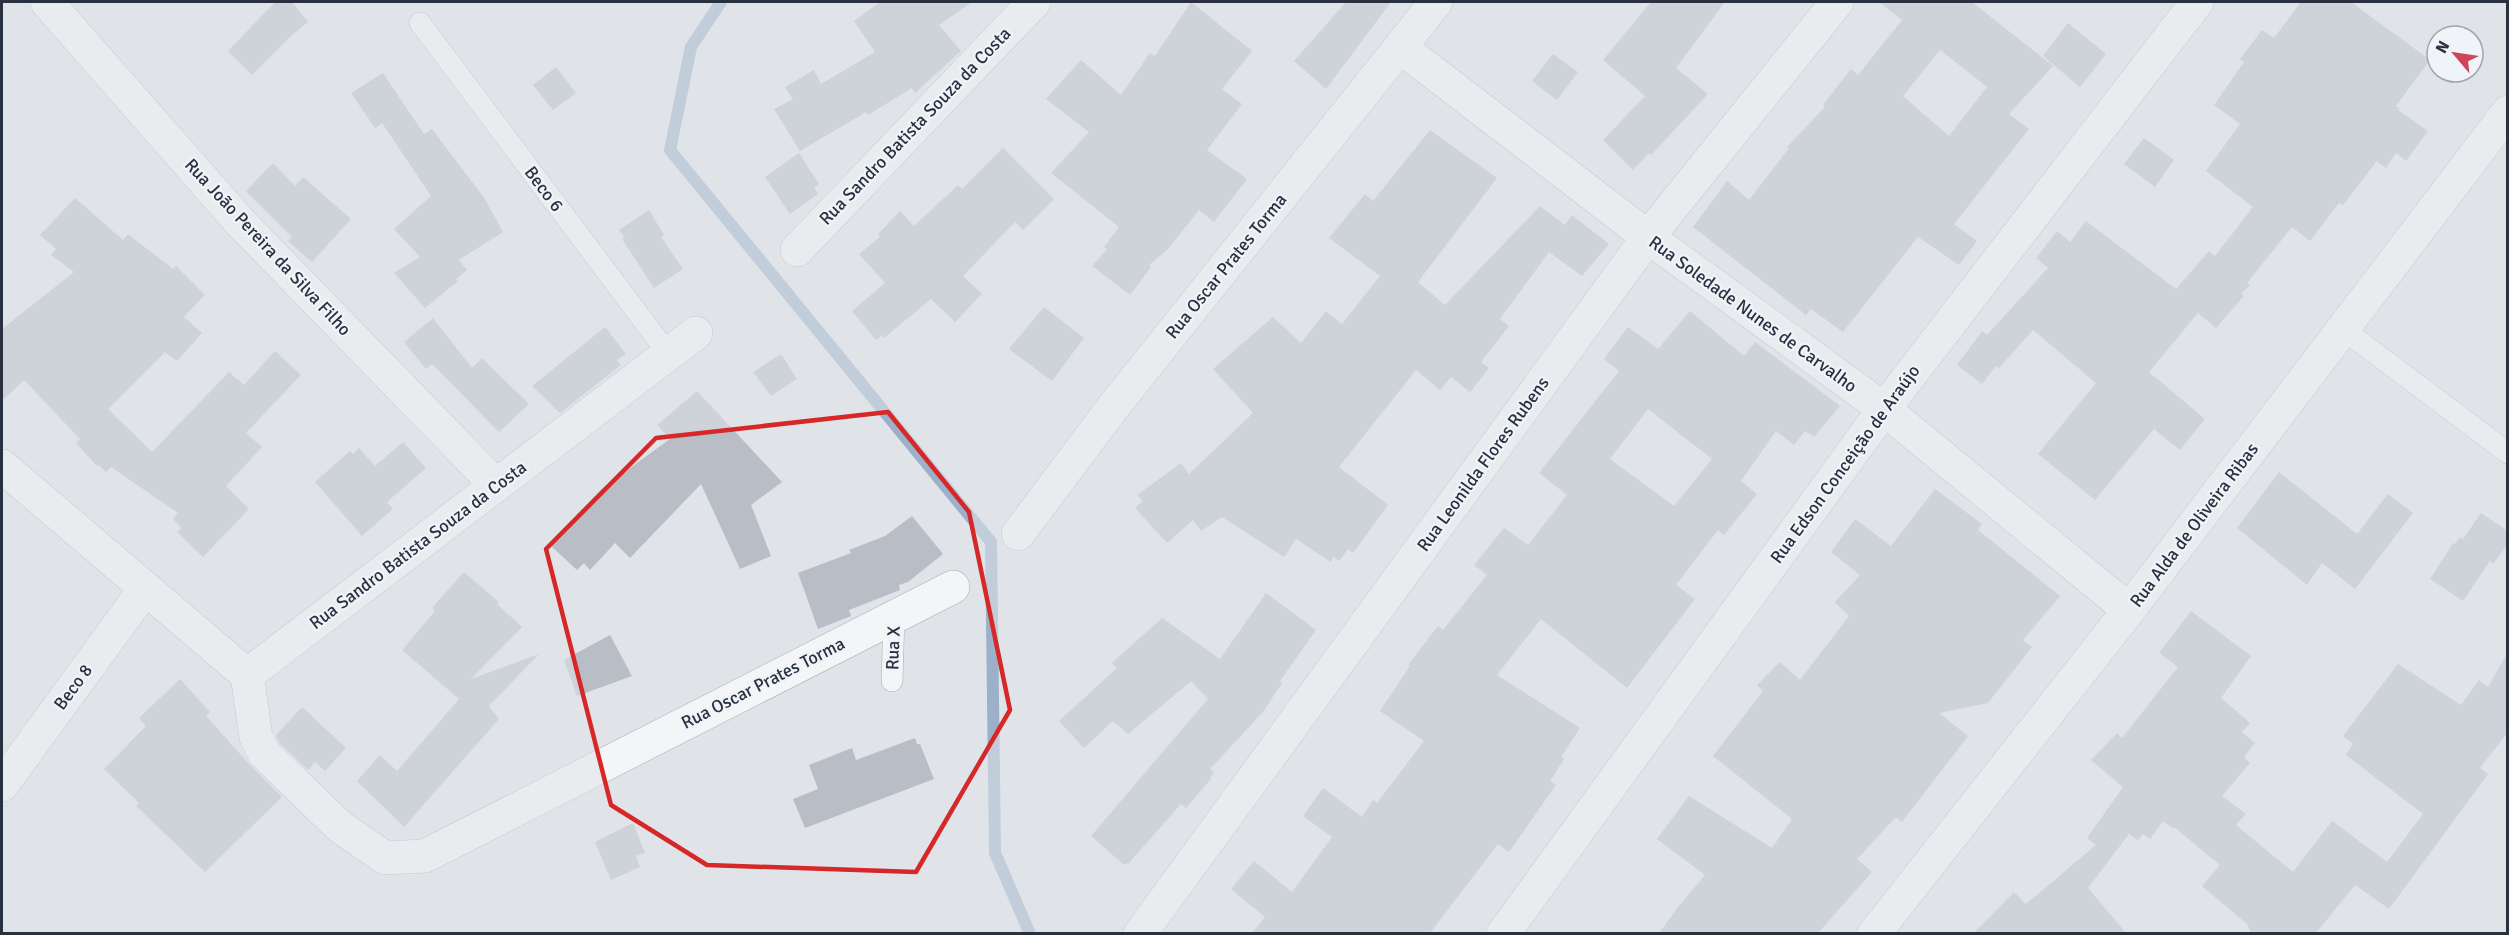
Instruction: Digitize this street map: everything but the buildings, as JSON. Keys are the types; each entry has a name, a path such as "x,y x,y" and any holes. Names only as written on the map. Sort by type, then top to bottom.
{"street":[{"name":"Rua João Pereira da Silva Filho","path":"47,2 240,222 496,485"},
{"name":"Rua Sandro Batista Souza da Costa","path":"797,250 1034,2"},
{"name":"Rua Oscar Prates Torma","path":"1018,534 1110,411 1436,2"},
{"name":"Rua Leonilda Flores Rubens","path":"1140,933 1648,237 1837,2"},
{"name":"Rua Edson Conceição de Araújo","path":"1503,933 1884,410 2197,2"},
{"name":"Rua Soledade Nunes de Carvalho","path":"1400,47 1648,237 1884,410 2129,610"},
{"name":"Rua Alda de Oliveira Ribas","path":"1874,933 2129,610 2508,112"},
{"name":"Rua Sandro Batista Souza da Costa","path":"248,675 696,333"},
{"path":"2,466 248,675"},
{"name":"Rua Oscar Prates Torma","path":"248,675 256,736 264,753 339,826 385,858 425,855 953,586"},
{"name":"Beco 8","path":"2,784 145,589"}],"lane":[{"name":"Beco 6","path":"420,23 669,355"},
{"path":"2343,329 2508,453"},
{"name":"Rua X","path":"892,681 894,615"}],"highlighted area":[{"path":"888,412 969,512 1010,710 916,872 707,865 611,805 546,549 656,438"}],"waterway":[{"path":"721,2 691,47 670,150 991,542 995,853 1030,934"}]}
